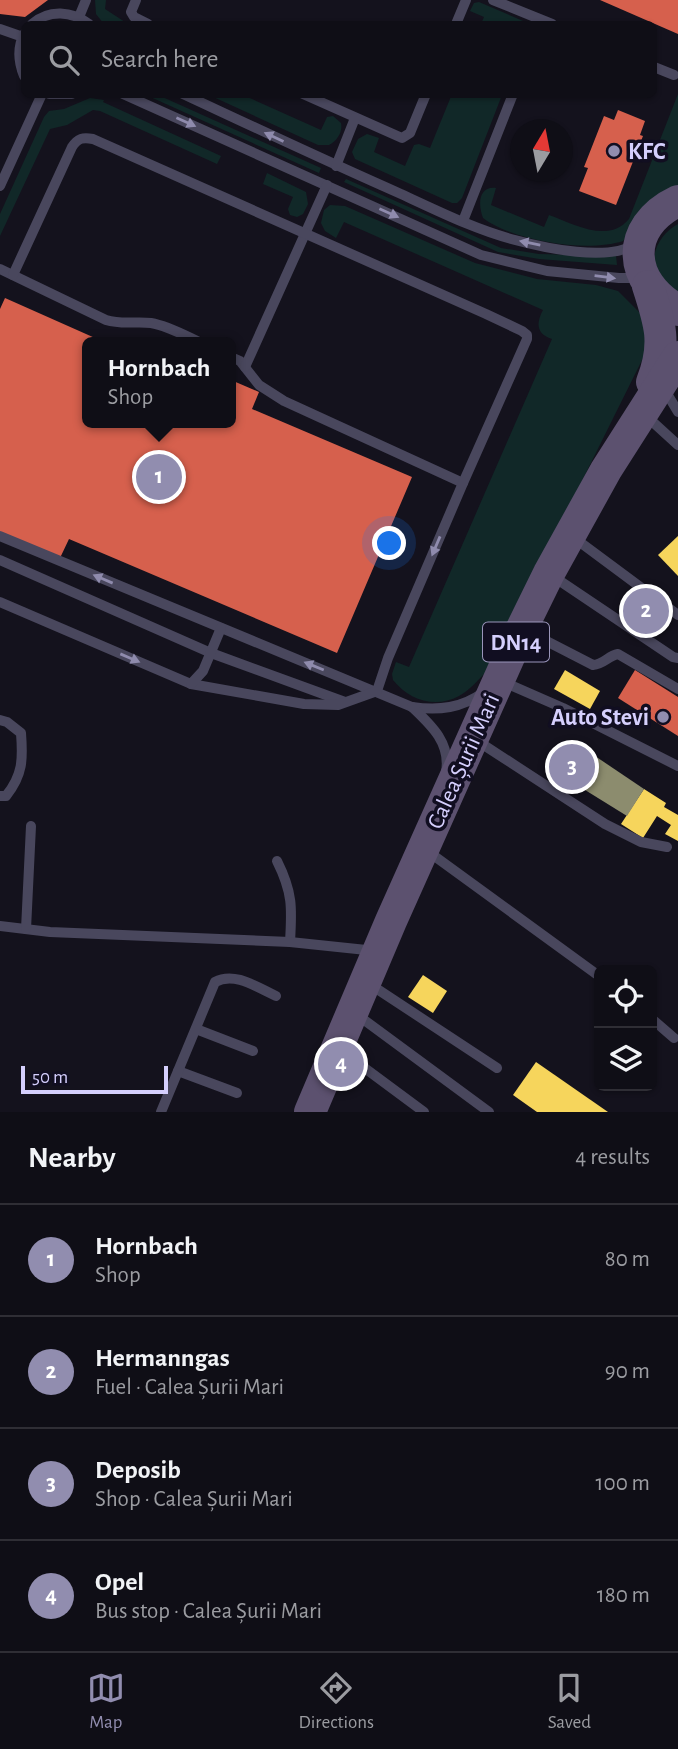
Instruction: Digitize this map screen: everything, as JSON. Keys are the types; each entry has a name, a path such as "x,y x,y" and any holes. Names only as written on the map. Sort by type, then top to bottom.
{"main road":[{"path":"642,237 650,221 663,208 678,201"},
{"name":"Calea Șurii Mari","path":"639,416 659,363 662,341 658,319 640,264 642,237"},
{"path":"645,282 661,301 678,310"},
{"name":"Calea Șurii Mari","path":"310,1112 423,848 522,628 549,573 613,458 678,357"}],"lane":[{"path":"79,17 86,0"},
{"path":"136,0 131,12 142,21"},
{"path":"457,21 466,0"},
{"path":"493,0 540,21"},
{"path":"37,21 46,15 57,13 79,17 85,21"},
{"path":"0,29 21,34"},
{"path":"21,43 21,68"},
{"path":"657,68 674,75"},
{"path":"0,186 39,98"},
{"path":"132,98 497,261 547,271 645,282"},
{"path":"192,98 336,166 463,221 515,240 565,250 620,251 632,246 642,237"},
{"path":"312,98 404,138 410,131 424,98"},
{"path":"463,221 511,98"},
{"path":"336,166 355,118"},
{"path":"0,602 191,684 304,704 338,705 377,691 388,658 463,484 526,346 527,335 506,323 85,137 72,147 13,275"},
{"path":"245,367 327,185"},
{"path":"0,269 113,322 158,325 187,337"},
{"path":"236,359 253,380 284,401 463,484"},
{"path":"661,383 678,412"},
{"path":"639,416 678,445"},
{"path":"570,535 678,615"},
{"path":"0,536 412,706 430,710 458,706 483,694 500,677 678,766"},
{"path":"0,560 211,653 347,703"},
{"path":"549,573 673,657 678,657"},
{"path":"191,684 203,671 220,628"},
{"path":"522,628 593,666 603,664 611,655 618,654 678,689"},
{"path":"412,706 437,733 444,747 447,765 437,818"},
{"path":"0,720 21,733 23,757 17,783 6,796 0,796"},
{"path":"473,738 606,824 641,842 667,847"},
{"path":"26,929 31,826"},
{"path":"423,848 594,972"},
{"path":"277,861 288,884 292,907 290,943"},
{"path":"0,926 63,933 290,943 379,951"},
{"path":"161,1112 215,982 221,979 239,979 276,996"},
{"path":"365,982 496,1068"},
{"path":"352,1012 489,1112"},
{"path":"657,1023 674,1038"},
{"path":"196,1028 253,1051"},
{"path":"337,1048 424,1112"},
{"path":"178,1071 237,1093"}],"green space":[{"path":"95,0 106,0 105,9 123,21 102,21 96,14"},
{"path":"479,2 523,21 482,21 484,17 470,11 474,3"},
{"path":"678,94 678,186 623,241 590,246 551,243 512,233 483,218 481,197 486,190 496,188 491,205 544,227 549,215 590,230 611,230 621,226 629,219"},
{"path":"90,98 104,100 103,102 221,156 217,164 93,110 67,125 50,129 0,236 0,214 44,117 49,111 64,109"},
{"path":"153,98 165,98 321,168 319,173"},
{"path":"216,98 250,98 321,130 327,117 333,116 341,123 339,136 329,145 318,145"},
{"path":"450,98 501,98 462,198 457,203 355,159 352,152 358,139 367,134 379,138 374,152 405,166 414,145 430,148"},
{"path":"267,173 306,192 308,204 303,214 297,217 290,215 288,209 293,197 263,184"},
{"path":"346,179 501,248 539,254 616,256 617,265 539,259 498,252 344,182"},
{"path":"330,205 345,206 475,263 537,279 596,285 618,291 644,317 649,346 488,670 467,691 450,700 432,702 415,697 399,687 392,674 396,662 409,667 552,339 539,328 543,310 344,222 336,238 325,231 321,223 324,210"},
{"path":"678,224 678,295 658,273 654,259 662,238"}],"building: Homes":[{"path":"678,536 678,576 658,555"},
{"path":"565,670 600,691 590,709 554,689"},
{"path":"644,789 666,803 664,807 678,815 678,841 665,834 671,825 657,816 643,838 621,824"},
{"path":"423,975 447,991 433,1013 408,997"},
{"path":"536,1062 608,1112 537,1112 513,1095"}],"building: Shops":[{"path":"0,0 48,0 25,17 0,14"},
{"path":"600,0 678,0 678,34 657,25 657,21 648,21"},
{"name":"KFC","path":"618,110 645,121 640,135 643,136 616,205 579,191 588,168 584,167 604,116 614,120"},
{"path":"5,298 93,337 82,337 82,428 236,428 236,382 259,392 252,409 412,477 337,653 69,539 60,558 0,532 0,309"},
{"name":"Auto Stevi","path":"635,670 678,697 678,736 618,698"},
{"path":"573,742 595,756 572,793 550,778"}],"building: Industry":[{"path":"595,756 644,789 627,816 577,785"}],"place":[{"name":"KFC","path":"614,151"},
{"name":"Hornbach","path":"159,477"},
{"name":"Hermanngas","path":"646,611"},
{"name":"Auto Stevi","path":"663,717"},
{"name":"Deposib","path":"572,767"},
{"name":"Opel","path":"341,1064"}]}
